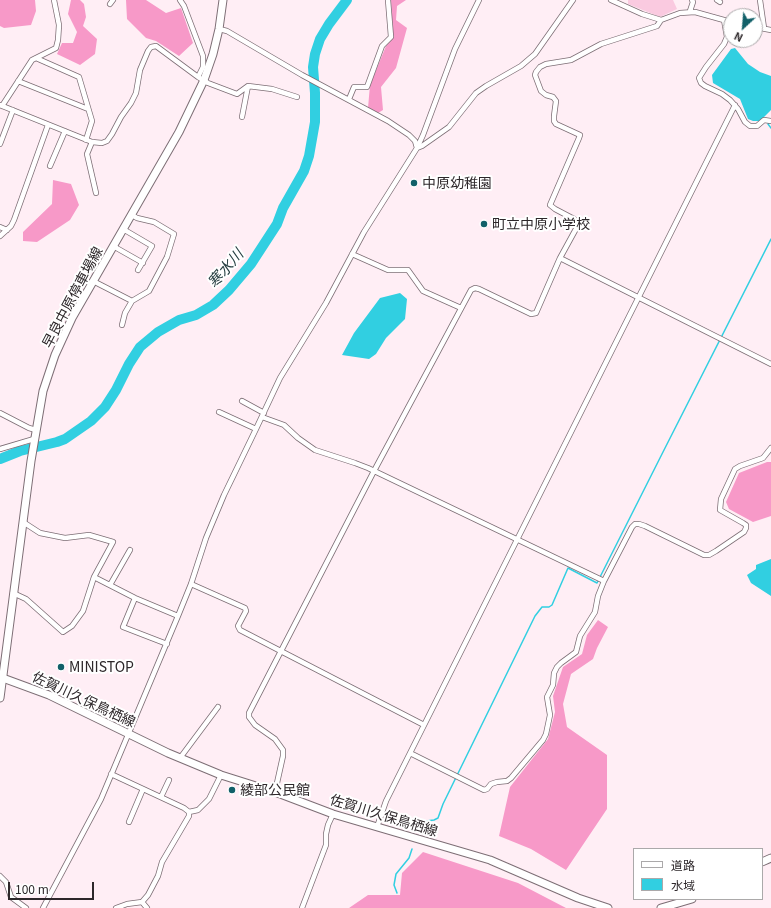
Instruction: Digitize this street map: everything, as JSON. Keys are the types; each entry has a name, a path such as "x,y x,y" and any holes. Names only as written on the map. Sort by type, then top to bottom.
{"main road":[{"name":"早良中原停車場線","path":"0,698 1,677 14,593 34,439 43,391 55,355 72,318 179,132 201,78 213,54 219,29 223,0"},
{"name":"佐賀川久保鳥栖線","path":"1,677 49,695 127,734 221,775 275,792 333,814 490,860 578,898 608,908"},
{"path":"661,908 689,900"}],"street":[{"path":"54,0 58,25 58,40 56,48 32,60 1,106 86,140 102,143 107,141 131,103 136,93 140,70 148,51 151,47 156,46 208,83 237,94 248,86 272,89 297,97"},
{"path":"180,0 184,6 203,56 201,78"},
{"path":"348,99 354,87 367,87 382,46 391,37 388,0"},
{"path":"43,908 101,799 127,734 167,644 191,584 206,538 224,495 280,378 326,303 376,211 418,148 455,49 479,0"},
{"path":"418,148 449,127 476,93 521,66 535,54 573,0"},
{"path":"611,0 642,14 661,20"},
{"path":"690,11 693,2 692,0"},
{"path":"760,0 764,28 771,30"},
{"path":"275,792 283,750 275,739 255,726 249,717 249,713 374,471 461,308 471,290 475,288 530,314 536,313 560,258 575,232 577,223 574,219 550,205 580,135 556,124 554,116 556,101 553,97 546,95 541,91 535,76 536,72 540,67 546,64 571,60 601,44 657,26 661,20 680,12 690,11 723,20"},
{"path":"219,29 227,31 302,75 388,121 409,135 415,141 418,148"},
{"path":"723,45 699,78 701,83 722,94 734,105 750,126 757,126 764,120 769,121"},
{"path":"36,58 79,76 92,121 86,140"},
{"path":"18,81 88,109"},
{"path":"242,117 248,86"},
{"path":"377,827 386,802 424,725 734,105"},
{"path":"0,144 1,137 13,110"},
{"path":"0,236 7,230 14,220 48,124"},
{"path":"50,166 65,131"},
{"path":"92,142 88,154 96,193"},
{"path":"122,325 125,313 132,301 148,292 167,257 174,234 154,222 138,218 132,214"},
{"path":"0,227 7,230"},
{"path":"123,229 152,246 138,270"},
{"path":"113,246 142,263"},
{"path":"352,254 388,270 408,270 423,291 461,308"},
{"path":"560,258 771,364"},
{"path":"93,281 132,301"},
{"path":"242,401 263,415 284,425 298,438 315,450 374,471 604,580"},
{"path":"219,412 256,429"},
{"path":"0,413 36,430"},
{"path":"0,449 34,439"},
{"path":"410,754 484,790 491,784 507,781 511,778 543,740 546,734 550,715 547,698 553,685 554,673 561,663 576,652 580,636 595,612 598,596 604,580 632,527 635,524 645,526 704,555 716,551 744,532 746,528 746,525 720,510 721,500 736,469 740,466 764,458 771,448"},
{"path":"14,593 26,599 64,632 72,626 83,611 94,577 113,542 89,535 65,538 40,533 23,522"},
{"path":"110,585 130,550"},
{"path":"94,577 135,598 178,616"},
{"path":"191,584 245,608 246,611 238,626 240,630 424,725"},
{"path":"135,598 123,627 167,644"},
{"path":"180,758 218,707"},
{"path":"111,774 184,808 189,812"},
{"path":"189,812 198,810 209,799 221,775"},
{"path":"161,797 169,780"},
{"path":"129,822 143,789"},
{"path":"116,908 126,904 142,902 148,895 158,876 162,862 189,816 189,812"},
{"path":"302,908 326,845 328,825 333,814"},
{"path":"0,876 6,882 11,898 26,908"},
{"path":"142,902 147,908"}],"shaded area":[{"path":"0,0 35,0 36,11 31,25 4,28 0,26"},
{"path":"71,0 80,0 84,4 86,17 83,26 97,39 95,54 80,65 57,54 62,43 73,43 77,32 68,14"},
{"path":"126,0 146,0 166,13 181,8 193,43 179,56 156,41 146,38 127,19"},
{"path":"391,0 406,0 397,6 396,20 407,28 396,68 381,87 383,110 378,113 368,108 370,85 386,46 393,38"},
{"path":"628,0 673,0 677,9 660,17 628,4"},
{"path":"53,180 71,184 79,205 70,220 37,242 23,241 23,232 52,204"},
{"path":"767,462 771,462 771,516 753,522 729,509 726,502 739,473"},
{"path":"598,620 608,627 593,659 571,674 563,704 567,727 607,755 607,809 566,870 531,849 499,836 510,787 548,739 555,712 553,696 563,667 582,654 587,635"},
{"path":"423,852 518,883 566,908 349,908 368,895 400,895 402,873"}],"water":[{"path":"735,48 748,64 760,72 771,76 771,110 760,121 748,119 740,99 713,83 712,75 731,49"},
{"path":"400,293 407,299 405,319 386,338 376,354 369,359 342,355 354,333 380,298"},
{"path":"771,559 771,596 751,583 747,575 756,569 756,565"}],"waterway":[{"name":"寒水川","path":"0,459 20,451 65,439 91,421 105,407 140,347 158,332 179,320 196,315 213,305 229,290 251,264 277,224 283,208 304,171 309,156 315,122 313,67 315,54 320,39 347,0"},
{"path":"769,123 768,124 771,128"},
{"path":"416,831 419,825 426,821 438,818 443,804 535,616 542,607 549,607 552,605 568,568 597,583 771,239"},
{"path":"397,893 394,885 396,874 409,858 412,849"}],"place":[{"name":"中原幼稚園","path":"414,183"},
{"name":"町立中原小学校","path":"484,224"},
{"name":"MINISTOP","path":"61,667"},
{"name":"綾部公民館","path":"232,790"}]}
